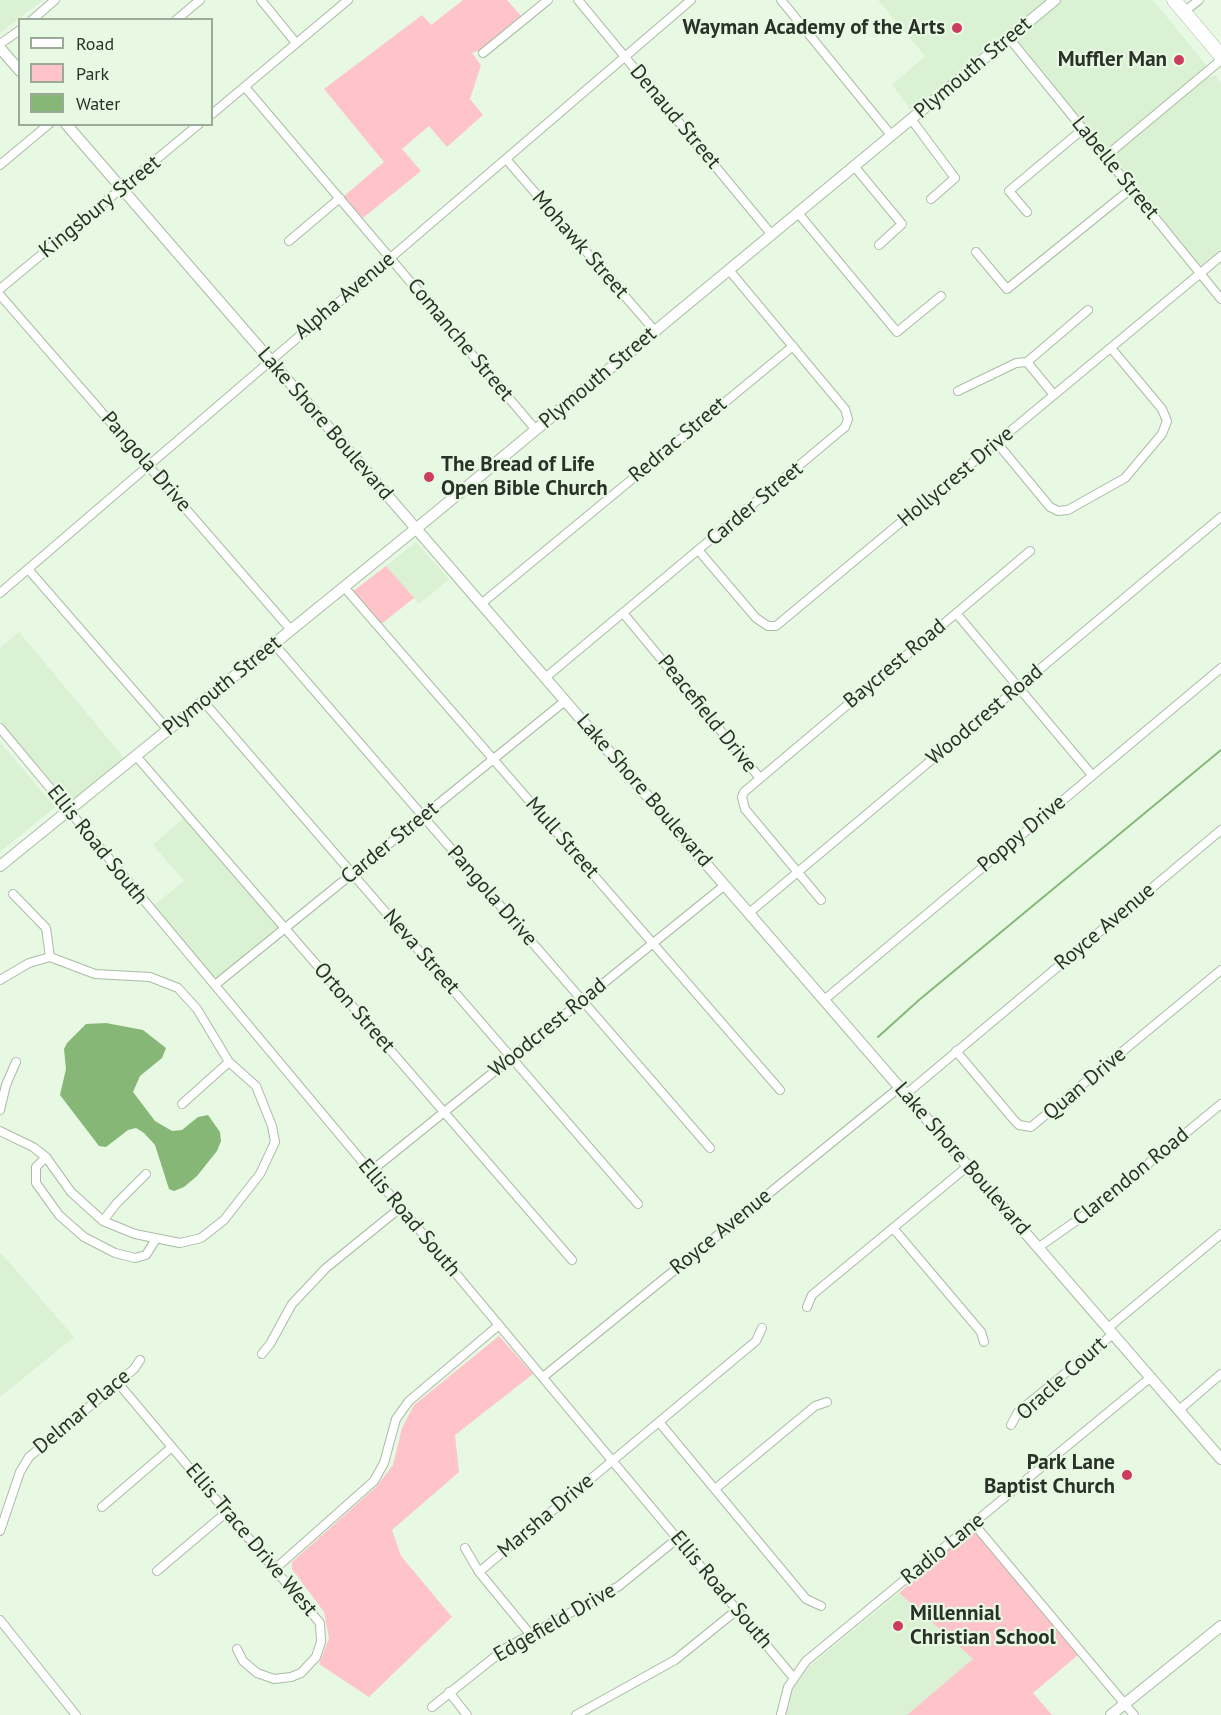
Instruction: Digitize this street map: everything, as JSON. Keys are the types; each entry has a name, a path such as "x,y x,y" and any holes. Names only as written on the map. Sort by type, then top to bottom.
{"main road":[{"path":"1174,0 1221,58"}],"street":[{"path":"34,18 56,0"},
{"path":"178,18 200,0"},
{"path":"261,0 296,43"},
{"path":"213,113 348,0"},
{"path":"483,53 548,0"},
{"name":"Denaud Street","path":"578,0 772,235"},
{"name":"Alpha Avenue","path":"0,593 691,0"},
{"path":"781,0 891,135"},
{"name":"Plymouth Street","path":"0,866 416,529 1055,0"},
{"path":"1184,12 1199,0"},
{"path":"18,32 0,46 18,68"},
{"name":"Labelle Street","path":"1009,38 1221,299"},
{"path":"1106,156 1221,58"},
{"name":"Comanche Street","path":"244,87 536,430"},
{"path":"911,119 955,178 931,199"},
{"path":"0,165 47,126"},
{"name":"Lake Shore Boulevard","path":"68,126 1221,1459"},
{"name":"Kingsbury Street","path":"0,289 197,126"},
{"path":"1027,212 1009,191 1083,129"},
{"name":"Mohawk Street","path":"506,159 655,331"},
{"path":"854,166 902,224 879,245"},
{"path":"976,252 1007,289 1132,188"},
{"path":"289,241 340,198"},
{"path":"798,213 897,332 941,296"},
{"name":"Hollycrest Drive","path":"699,551 756,618 768,626 776,626 1221,256"},
{"path":"729,270 793,346"},
{"name":"Pangola Drive","path":"0,295 291,630"},
{"path":"958,392 1016,363 1027,362 1088,310"},
{"name":"Carder Street","path":"545,678 841,433 848,419 845,409 793,346"},
{"name":"Redrac Street","path":"481,604 793,346"},
{"path":"997,443 1050,507 1058,511 1068,510 1125,478 1162,434 1167,421 1162,409 1111,348"},
{"path":"1027,362 1054,395"},
{"name":"Woodcrest Road","path":"749,913 1221,518"},
{"name":"Baycrest Road","path":"759,777 1030,550"},
{"path":"28,569 168,730"},
{"name":"Mull Street","path":"344,587 780,1090"},
{"name":"Peacefield Drive","path":"623,613 759,777 744,792 742,804 821,900"},
{"path":"956,613 1092,775"},
{"name":"Pangola Drive","path":"274,644 710,1148"},
{"name":"Poppy Drive","path":"824,1000 1221,668"},
{"name":"Neva Street","path":"203,701 638,1204"},
{"name":"Carder Street","path":"214,986 565,701"},
{"name":"Ellis Road South","path":"0,728 793,1677"},
{"name":"Orton Street","path":"136,756 572,1260"},
{"name":"Royce Avenue","path":"543,1377 903,1090 956,1051 1221,830"},
{"name":"Woodcrest Road","path":"370,1172 725,885"},
{"path":"13,894 38,917 46,928 50,957"},
{"path":"0,980 29,963 50,957 96,974 150,977 178,988 198,1009 229,1062 256,1086 262,1096 274,1132 271,1154 243,1198 212,1230 192,1242 180,1243 117,1228 103,1221 71,1192 46,1157 0,1131"},
{"name":"Quan Drive","path":"956,1051 1014,1120 1019,1125 1031,1127 1221,970"},
{"path":"0,1110 6,1085 16,1062"},
{"path":"182,1104 229,1062"},
{"name":"Clarendon Road","path":"1039,1247 1094,1209 1221,1104"},
{"path":"46,1157 34,1172 36,1183 59,1215 84,1237 115,1253 135,1258 146,1255 156,1239"},
{"path":"807,1306 812,1295 968,1166"},
{"path":"103,1221 116,1204 146,1174"},
{"path":"262,1354 292,1304 305,1290 326,1268 400,1208"},
{"path":"892,1228 981,1332 984,1342"},
{"name":"Oracle Court","path":"1011,1425 1018,1412 1221,1234"},
{"path":"276,1568 374,1481 384,1463 396,1419 409,1401 499,1325"},
{"name":"Marsha Drive","path":"479,1572 756,1341 762,1328"},
{"name":"Delmar Place","path":"0,1531 20,1472 29,1457 118,1383 140,1360"},
{"path":"1179,1410 1221,1374"},
{"name":"Radio Lane","path":"793,1677 806,1661 1150,1377"},
{"name":"Ellis Trace Drive West","path":"118,1383 320,1623 321,1641 316,1657 301,1673 291,1677 274,1679 249,1666 237,1650"},
{"path":"715,1489 815,1406 827,1402"},
{"path":"659,1422 806,1599 821,1606"},
{"path":"102,1507 172,1447"},
{"path":"157,1571 228,1511"},
{"path":"974,1524 1134,1715"},
{"name":"Edgefield Drive","path":"432,1707 506,1648 619,1586 678,1538"},
{"path":"465,1548 479,1572 530,1634"},
{"path":"576,1715 675,1660 737,1610"},
{"path":"0,1620 76,1715"},
{"path":"1111,1715 1221,1626"},
{"path":"781,1715 793,1677"},
{"path":"449,1692 467,1715"}],"shaded area":[{"path":"0,0 43,0 18,18 0,33"},
{"name":"Wayman Academy of the Arts","path":"878,0 1046,0 911,110 892,85 925,56"},
{"path":"1061,0 1153,0 1206,65 1202,74 1115,145 1104,148 1017,39"},
{"path":"1215,75 1221,83 1221,251 1203,266 1199,264 1116,160 1118,150 1206,78"},
{"path":"416,542 449,579 419,604 386,566"},
{"path":"19,632 125,759 74,801 69,801 0,721 0,648"},
{"path":"0,742 55,807 0,852"},
{"path":"185,817 278,927 218,977 213,976 153,906 184,881 153,845"},
{"path":"0,1252 74,1337 0,1397"},
{"name":"Millennial Christian School","path":"899,1593 973,1659 907,1715 785,1715 795,1678"}],"green space":[{"path":"463,0 507,0 523,18 481,50 472,53 481,65 470,99 483,115 447,147 429,126 402,149 421,171 363,218 343,197 384,162 324,89 422,15 431,25"},
{"path":"386,566 414,598 380,625 352,592"},
{"path":"499,1336 533,1374 455,1435 459,1472 392,1530 401,1556 452,1617 369,1697 319,1664 329,1638 324,1612 292,1569 292,1562 376,1487 393,1465 402,1428 414,1405"},
{"path":"973,1532 979,1533 1078,1655 1033,1693 1052,1715 907,1715 973,1659 899,1593 963,1537"}],"water":[{"path":"106,1023 143,1030 166,1048 162,1058 140,1076 133,1092 155,1121 172,1131 182,1130 198,1117 208,1115 220,1132 221,1141 217,1151 197,1176 184,1187 174,1191 169,1189 155,1145 144,1133 136,1128 128,1130 106,1147 99,1146 60,1095 66,1069 64,1049 67,1043 86,1024"}],"waterway":[{"path":"878,1037 919,1000 1221,750"}],"place":[{"name":"Wayman Academy of the Arts","path":"957,28"},
{"name":"Muffler Man","path":"1179,60"},
{"name":"The Bread of Life Open Bible Church","path":"429,477"},
{"name":"Park Lane Baptist Church","path":"1127,1475"},
{"name":"Millennial Christian School","path":"898,1626"}]}
